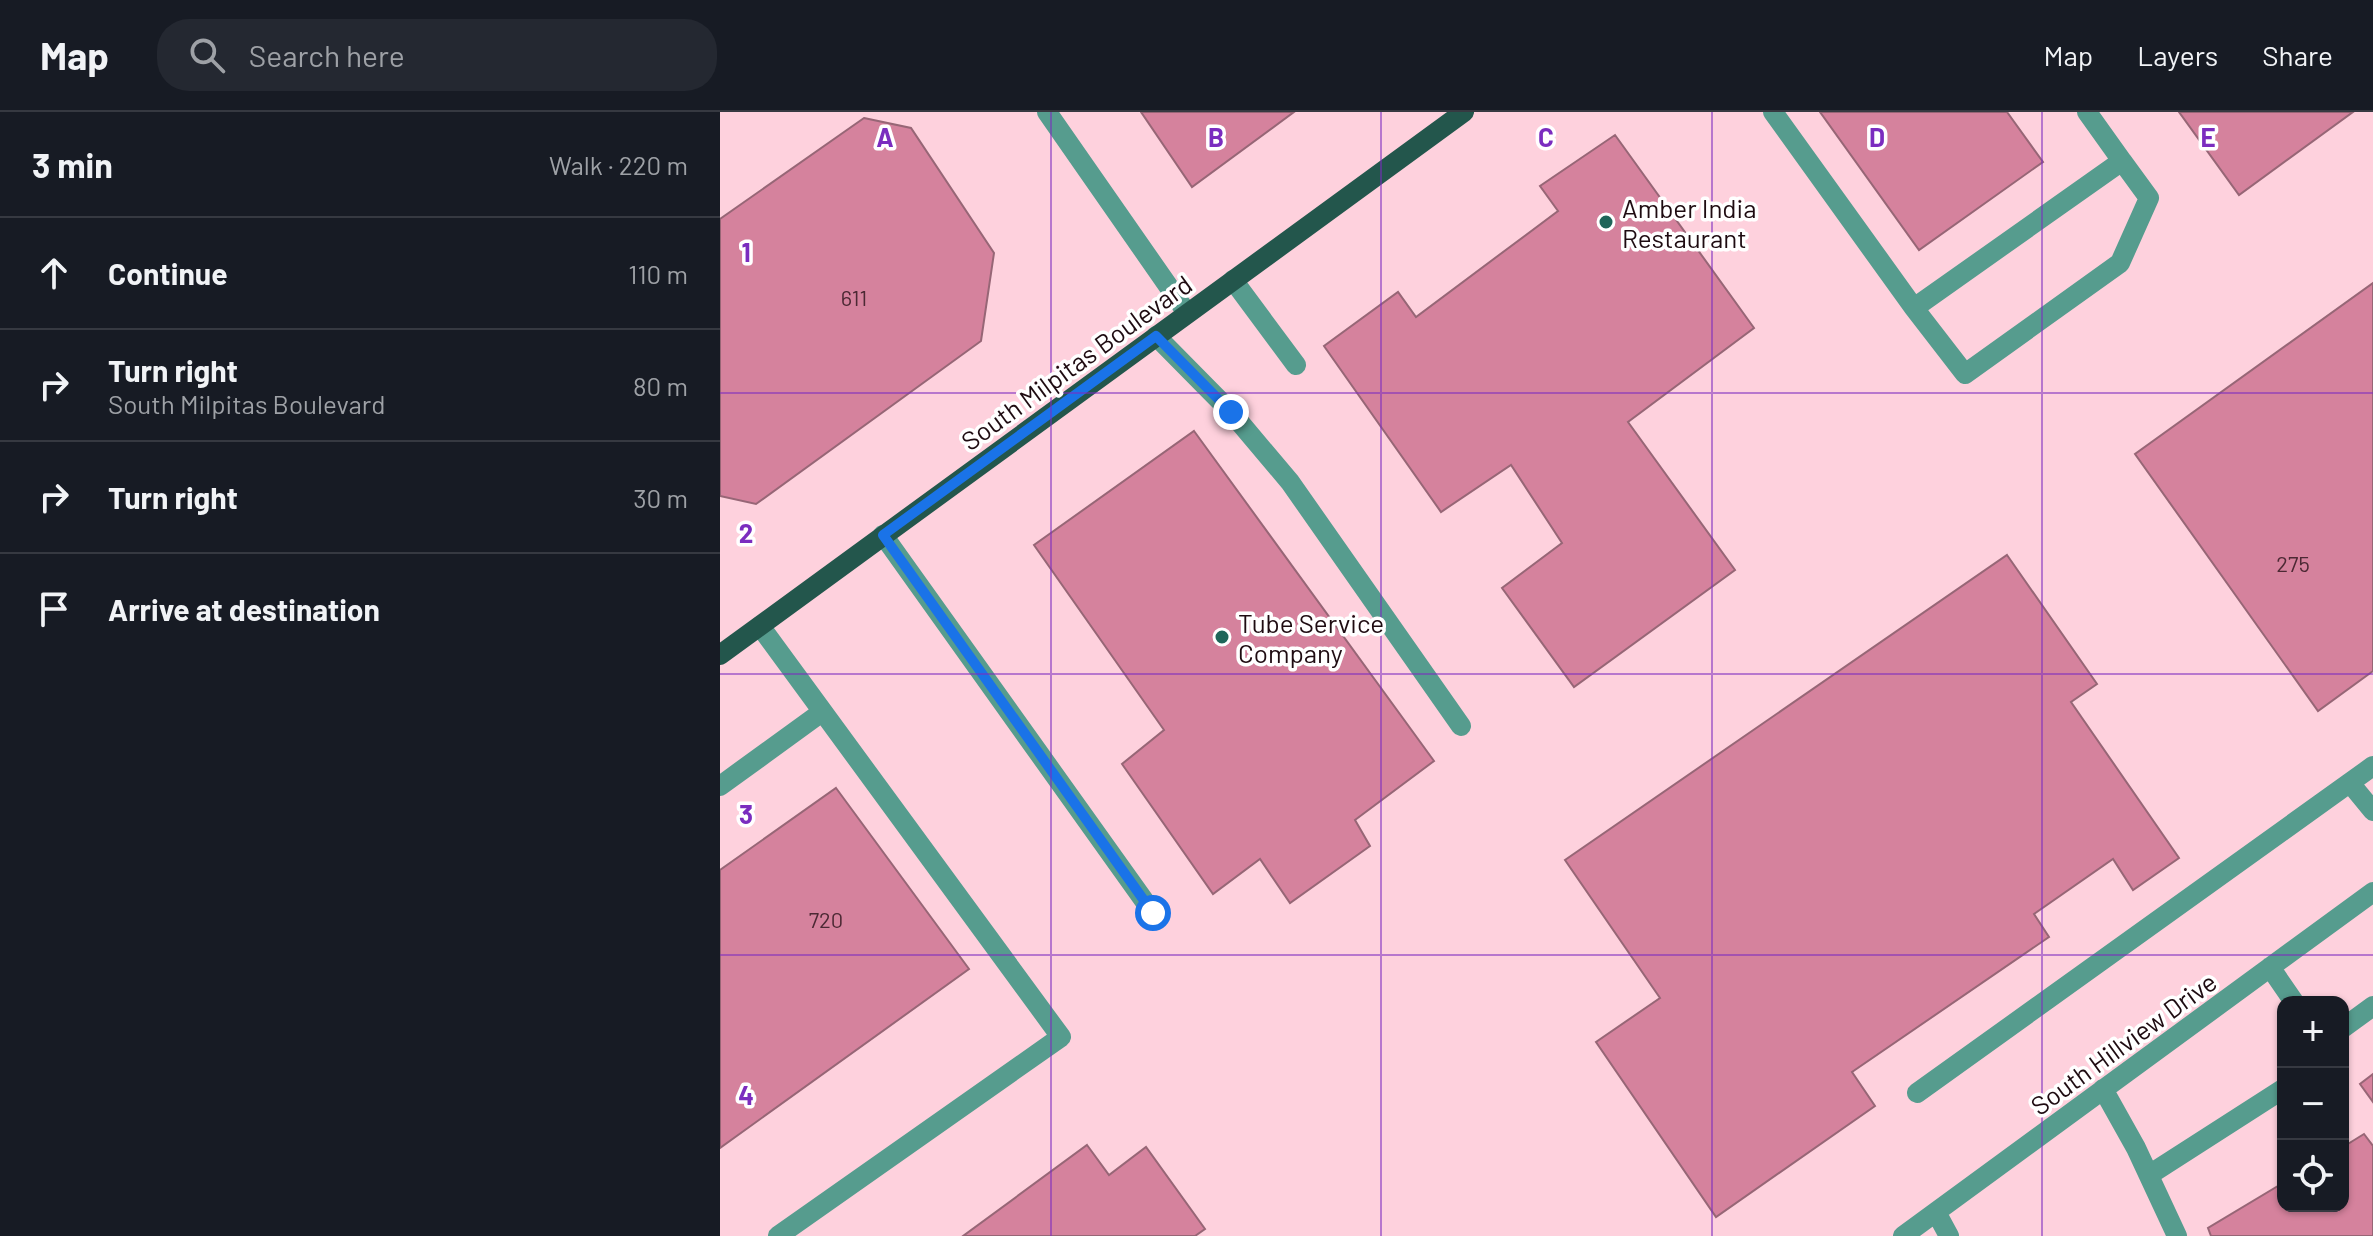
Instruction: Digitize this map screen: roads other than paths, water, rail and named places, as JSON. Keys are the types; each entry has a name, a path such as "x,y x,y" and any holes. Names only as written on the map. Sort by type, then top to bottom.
{"main road":[{"name":"South Milpitas Boulevard","path":"720,655 1464,112"}],"street":[{"path":"1047,112 1187,313"},
{"path":"1773,112 1965,374 2120,263 2149,198 2087,112"},
{"path":"1914,308 2122,161"},
{"path":"1233,280 1296,365"},
{"path":"1156,336 1231,412 1290,482 1461,726"},
{"path":"883,535 1153,913"},
{"path":"760,626 1061,1037 778,1236"},
{"path":"720,786 822,712"},
{"path":"1917,1093 2373,766"},
{"path":"2350,783 2373,811"},
{"name":"South Hillview Drive","path":"1903,1236 2373,892"},
{"path":"2270,967 2290,996"},
{"path":"2349,1024 2373,1006"},
{"path":"2103,1089 2149,1175 2177,1236"},
{"path":"2149,1175 2277,1093"},
{"path":"1936,1212 1949,1236"}],"place":[{"name":"Amber India Restaurant","path":"1606,222"},
{"name":"Tube Service Company","path":"1222,637"}]}
